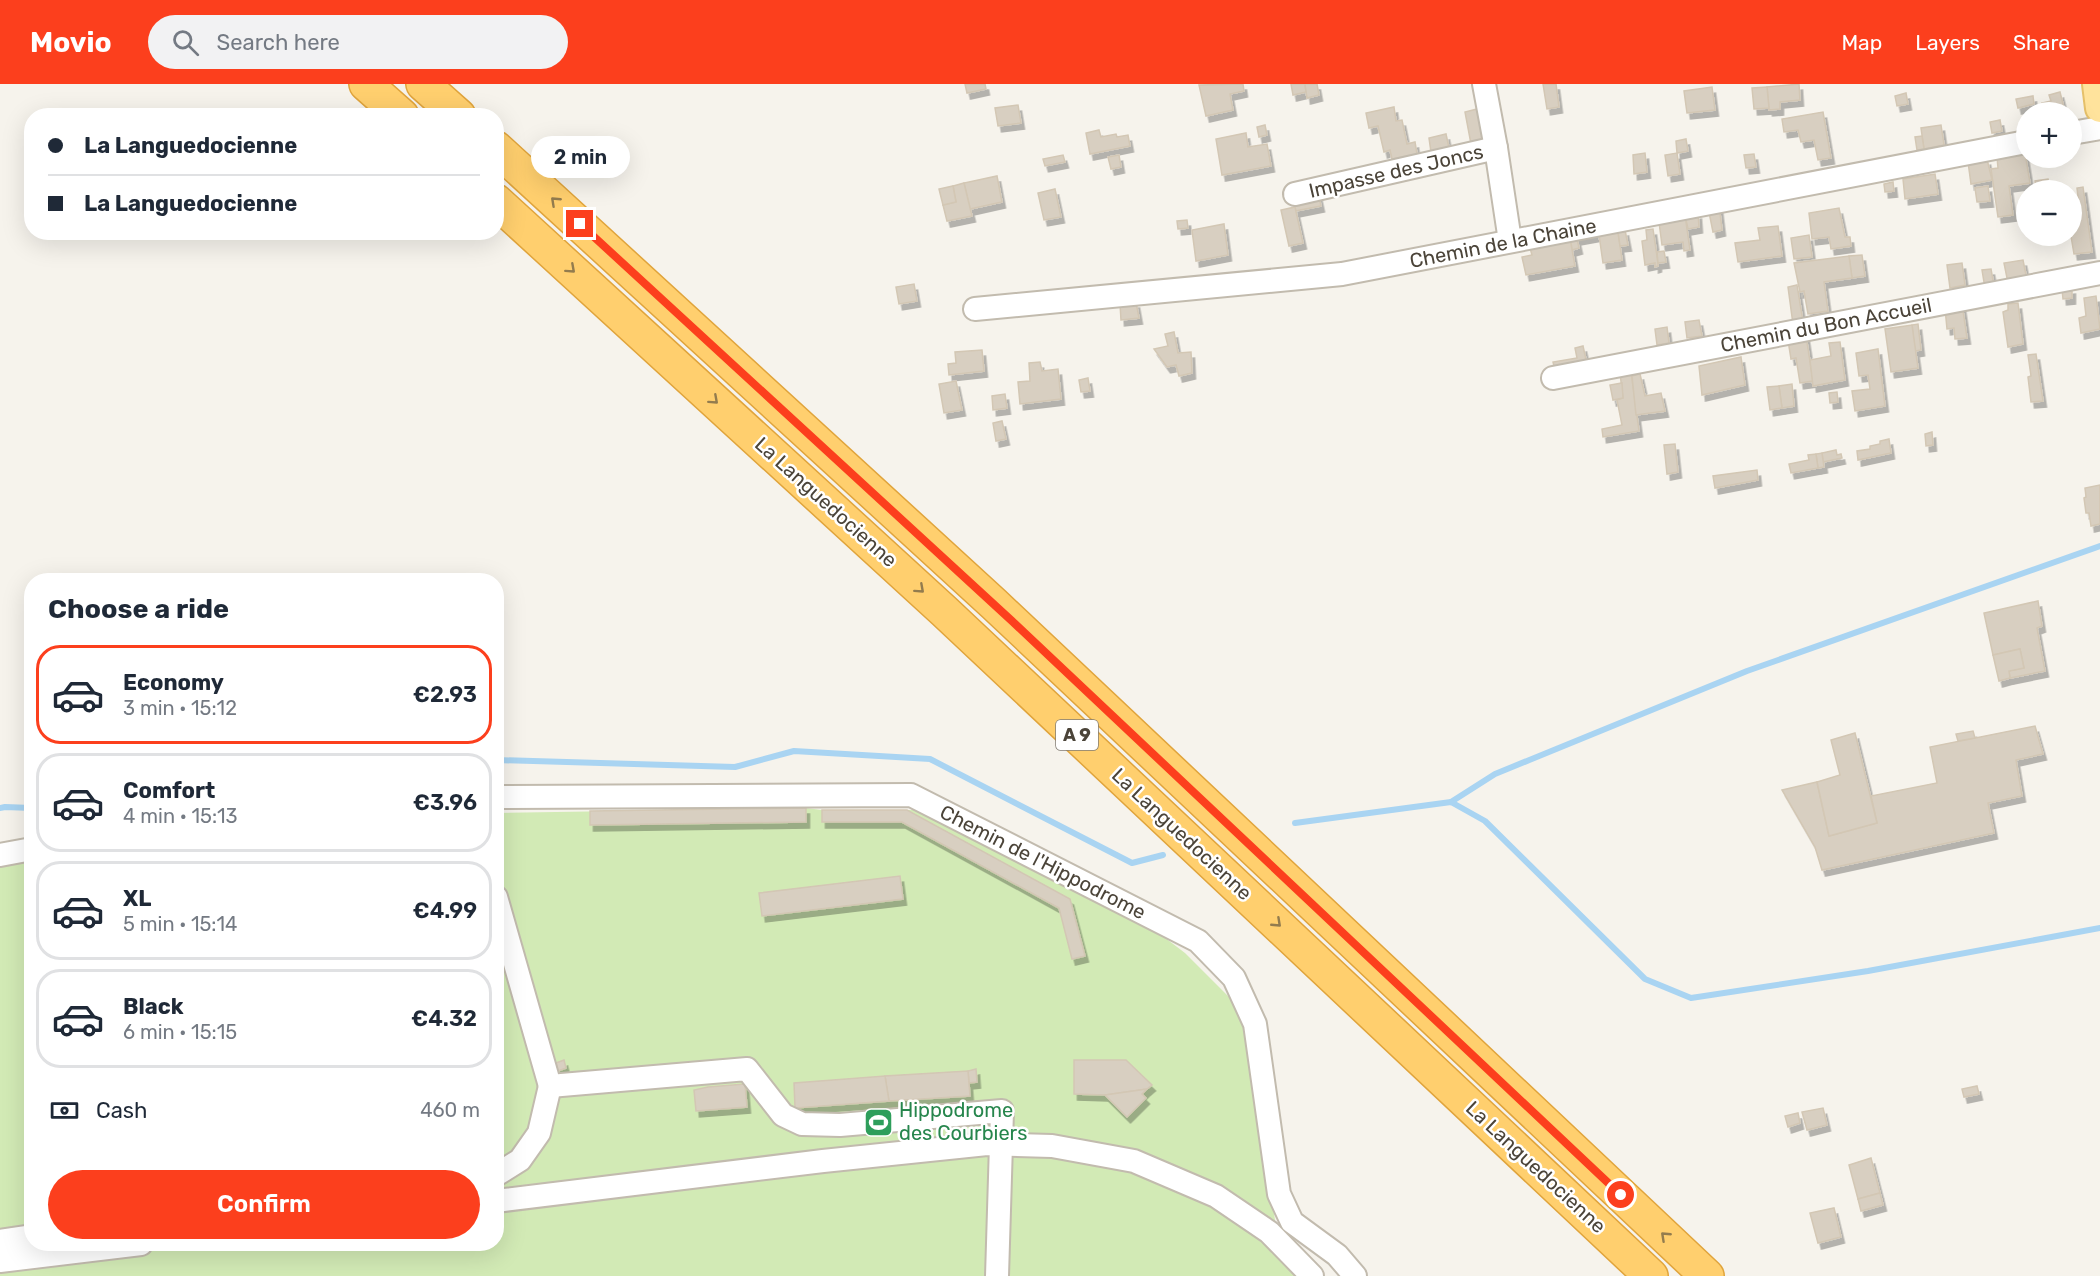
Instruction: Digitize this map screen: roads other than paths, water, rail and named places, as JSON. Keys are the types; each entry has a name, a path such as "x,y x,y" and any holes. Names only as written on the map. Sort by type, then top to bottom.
{"highway":[{"path":"366,84 393,108"},
{"path":"423,84 450,108"},
{"name":"La Languedocienne","path":"504,155 994,604 1707,1276"},
{"name":"La Languedocienne","path":"504,208 944,610 1651,1276"}],"main road":[{"path":"2097,84 2100,108"}],"street":[{"path":"1484,84 1510,242"},
{"path":"2082,131 2100,128"},
{"name":"Chemin de la Chaine","path":"975,309 1342,274 2016,144"},
{"name":"Impasse des Joncs","path":"1295,194 1496,148"},
{"name":"Chemin du Bon Accueil","path":"1553,378 2100,273"},
{"name":"Chemin de l'Hippodrome","path":"504,797 911,795 1198,941 1234,978 1255,1024 1279,1194 1292,1222 1337,1255 1355,1276"},
{"path":"0,855 24,850"},
{"path":"504,925 550,1086 538,1133 520,1160 504,1170"},
{"path":"550,1086 747,1070 783,1115 802,1124 840,1125 1002,1111 997,1276"},
{"path":"504,1200 823,1161 1001,1143 1052,1146 1134,1161 1216,1196 1269,1232 1312,1276"},
{"path":"0,1241 24,1237"},
{"path":"0,1261 83,1251"}],"waterway":[{"path":"1451,802 1495,774 1747,671 2100,546"},
{"path":"504,760 735,767 794,751 930,759 1132,863 1163,855"},
{"path":"1295,823 1451,802 1485,821 1645,979 1691,998 1868,971 2100,928"},
{"path":"0,808 24,808"}],"place":[{"name":"Hippodrome des Courbiers","path":"878,1122"}]}
